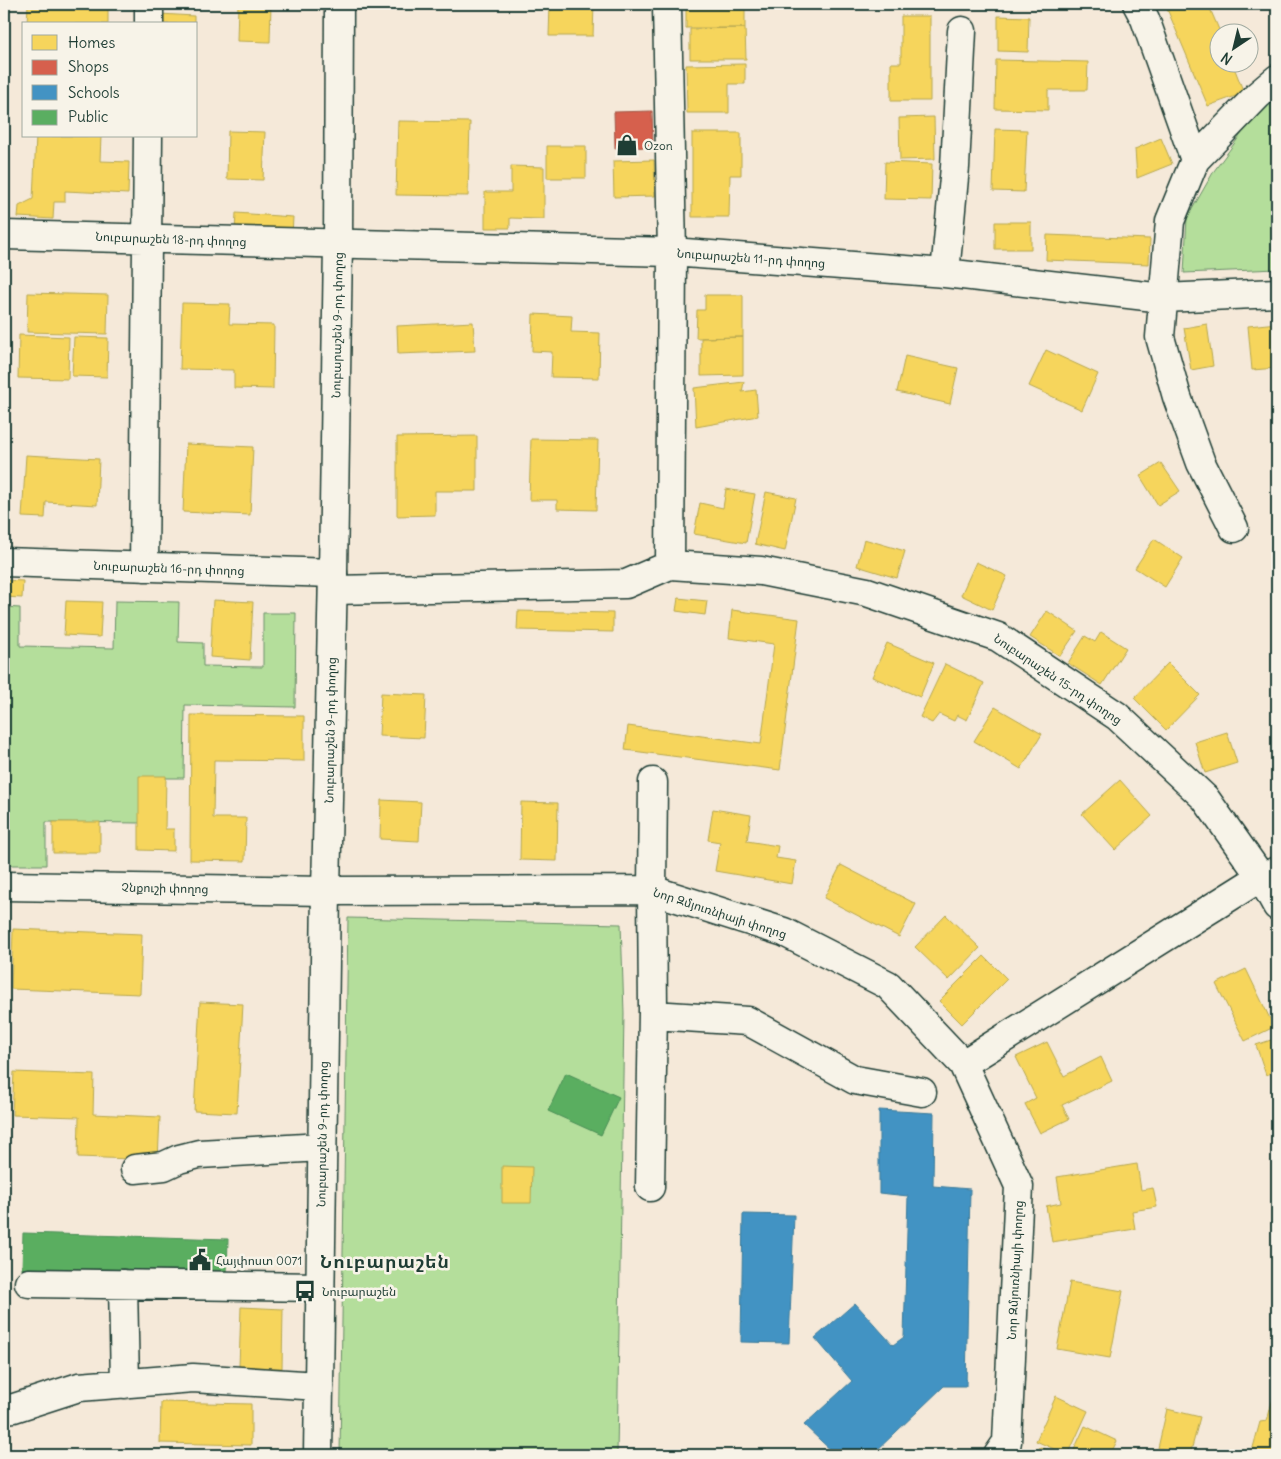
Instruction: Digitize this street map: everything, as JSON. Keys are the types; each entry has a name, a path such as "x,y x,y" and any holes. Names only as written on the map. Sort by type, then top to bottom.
{"street":[{"path":"149,4 149,22"},
{"name":"Նուբարաշեն 9-րդ փողոց","path":"318,1455 338,244 339,4"},
{"path":"1138,4 1195,160"},
{"path":"667,6 672,252 670,565"},
{"path":"945,273 955,167 962,31"},
{"path":"1234,528 1201,463 1177,397 1160,337 1170,220 1195,160 1258,95 1277,79"},
{"path":"144,568 148,138"},
{"name":"Նուբարաշեն 18-րդ փողոց","path":"4,235 147,237 338,244"},
{"name":"Նուբարաշեն 11-րդ փողոց","path":"338,244 672,252 945,273 1163,298 1277,293"},
{"name":"Նուբարաշեն 16-րդ փողոց","path":"4,562 144,568 333,582 626,584 670,565"},
{"name":"Նուբարաշեն 15-րդ փողոց","path":"670,565 761,571 867,592 998,637 1116,716 1205,798 1269,874 1277,906"},
{"path":"650,1187 653,1015 653,782"},
{"path":"963,1064 1269,874"},
{"name":"Չնքուշի փողոց","path":"4,886 326,891"},
{"name":"Նոր Զմյուռնիայի փողոց","path":"326,891 652,890 784,932 888,985 963,1064 1019,1186 1007,1442 998,1455"},
{"path":"653,1015 748,1021 855,1080 922,1092"},
{"path":"135,1169 164,1166 179,1159 199,1154 322,1147"},
{"path":"29,1283 320,1287"},
{"path":"123,1284 125,1384"},
{"path":"4,1409 14,1408 79,1387 193,1378 319,1386"}],"green space":[{"path":"1277,98 1277,269 1184,273 1187,218 1214,171 1259,110"},
{"path":"115,601 179,602 178,642 203,643 203,666 263,667 263,613 296,613 295,707 185,705 184,778 141,778 141,823 46,822 46,865 4,865 4,607 20,608 20,646 114,648"},
{"path":"348,918 621,924 624,1013 617,1455 340,1455"}],"building: Homes":[{"path":"28,4 108,4 108,22 27,22"},
{"path":"238,4 271,4 270,42 237,41"},
{"path":"550,4 594,4 593,36 549,36"},
{"path":"686,4 745,4 745,28 686,28"},
{"path":"1165,4 1208,4 1216,22 1208,22 1208,72 1236,72 1244,93 1208,106"},
{"path":"160,14 194,16 194,22 159,22"},
{"path":"901,16 930,16 930,101 891,101 891,63 901,63"},
{"path":"998,16 1029,17 1028,52 998,51"},
{"path":"745,28 746,59 690,59 690,29"},
{"path":"996,60 1088,62 1087,90 1048,90 1048,110 995,109"},
{"path":"745,64 745,84 729,84 729,113 687,113 686,65"},
{"path":"934,117 935,159 900,160 899,118"},
{"path":"398,121 470,122 468,196 396,195"},
{"path":"995,129 1027,130 1024,192 993,191"},
{"path":"228,131 265,132 263,180 227,179"},
{"path":"692,133 741,133 741,175 730,175 729,217 692,217"},
{"path":"36,138 101,138 100,161 129,162 128,194 65,191 65,202 54,202 53,219 18,217 19,206 33,199"},
{"path":"1161,138 1172,164 1137,178 1135,149"},
{"path":"547,146 586,146 586,178 547,178"},
{"path":"654,160 655,196 614,197 613,161"},
{"path":"885,162 932,164 931,200 884,199"},
{"path":"511,166 544,167 544,219 510,218 510,228 485,228 485,192 511,192"},
{"path":"236,213 293,217 292,235 235,231"},
{"path":"995,222 1031,222 1031,249 995,249"},
{"path":"1047,235 1150,239 1149,264 1046,260"},
{"path":"28,293 108,295 107,334 27,332"},
{"path":"705,295 743,295 743,337 696,338 697,310 705,310"},
{"path":"182,303 230,304 229,324 274,325 273,389 234,388 234,370 180,369"},
{"path":"533,314 572,316 571,332 600,333 599,378 551,377 552,352 532,351"},
{"path":"473,322 475,351 398,354 397,326"},
{"path":"1277,323 1277,368 1252,370 1248,326"},
{"path":"1207,324 1213,366 1191,370 1184,328"},
{"path":"19,335 69,337 68,379 18,378"},
{"path":"74,337 108,338 107,377 72,376"},
{"path":"743,337 743,375 701,376 701,338"},
{"path":"1046,350 1098,374 1082,410 1029,386"},
{"path":"905,356 958,368 950,404 897,392"},
{"path":"744,382 742,392 756,390 758,416 696,427 694,388"},
{"path":"477,436 477,491 435,491 435,515 397,516 397,437"},
{"path":"531,439 598,440 596,510 557,509 557,500 529,500"},
{"path":"186,444 253,447 250,515 183,512"},
{"path":"26,455 99,459 97,505 46,502 45,518 22,517"},
{"path":"1161,463 1180,491 1158,505 1140,476"},
{"path":"726,489 755,494 746,543 694,534 700,503 723,508"},
{"path":"766,492 796,498 785,551 755,544"},
{"path":"864,539 905,551 897,578 857,566"},
{"path":"1154,539 1183,558 1165,587 1135,568"},
{"path":"976,562 1007,576 992,610 961,595"},
{"path":"4,580 23,581 22,598 4,597"},
{"path":"678,598 707,601 705,615 676,611"},
{"path":"213,600 253,602 250,660 210,657"},
{"path":"66,601 102,602 100,637 64,635"},
{"path":"732,610 799,619 780,770 625,750 628,726 761,744 774,644 729,638"},
{"path":"518,611 613,613 613,632 517,630"},
{"path":"1047,611 1077,631 1060,656 1030,637"},
{"path":"1101,632 1126,648 1102,685 1068,663 1085,636 1095,642"},
{"path":"887,643 934,663 920,697 872,677"},
{"path":"1168,663 1200,695 1166,730 1134,698"},
{"path":"945,664 984,683 967,720 957,715 954,721 939,714 932,723 920,717"},
{"path":"381,693 426,695 424,738 379,736"},
{"path":"995,707 1042,734 1021,769 974,741"},
{"path":"191,715 304,716 304,761 214,760 213,818 246,818 245,861 190,860"},
{"path":"1227,732 1237,763 1205,773 1195,742"},
{"path":"139,776 166,776 165,829 174,829 174,851 139,850"},
{"path":"1120,780 1152,816 1115,850 1082,814"},
{"path":"381,800 421,802 419,841 380,839"},
{"path":"521,802 558,803 557,861 520,860"},
{"path":"713,809 751,815 747,841 778,846 776,858 796,861 792,884 715,871 720,842 708,840"},
{"path":"53,822 100,822 100,853 53,853"},
{"path":"841,865 916,904 899,937 824,898"},
{"path":"946,915 980,948 949,980 915,947"},
{"path":"13,929 142,934 140,994 11,989"},
{"path":"984,956 1007,979 962,1024 939,1001"},
{"path":"1246,969 1274,1027 1245,1041 1216,984"},
{"path":"200,1002 243,1004 237,1113 194,1111"},
{"path":"1277,1038 1277,1071 1266,1075 1256,1045"},
{"path":"1047,1042 1064,1076 1101,1057 1112,1081 1062,1105 1069,1119 1040,1133 1025,1104 1036,1098 1016,1057"},
{"path":"14,1072 94,1075 93,1114 160,1117 158,1160 78,1157 79,1117 12,1115"},
{"path":"1137,1164 1141,1190 1153,1188 1157,1207 1132,1211 1135,1229 1052,1242 1046,1206 1061,1203 1057,1177"},
{"path":"502,1166 532,1167 531,1203 502,1203"},
{"path":"1070,1282 1123,1291 1110,1358 1057,1349"},
{"path":"241,1307 283,1309 282,1368 239,1367"},
{"path":"1277,1383 1277,1455 1251,1455 1260,1422 1267,1421"},
{"path":"1056,1396 1088,1411 1068,1455 1036,1441"},
{"path":"161,1402 251,1404 251,1445 160,1443"},
{"path":"1167,1409 1200,1417 1190,1455 1158,1448"},
{"path":"1085,1426 1117,1441 1110,1455 1081,1455 1073,1452"},
{"path":"1040,1447 1062,1455 1037,1455"}],"building: Shops":[{"path":"652,111 653,147 615,148 614,112"}],"building: Schools":[{"path":"879,1110 934,1113 933,1186 970,1189 966,1386 944,1386 872,1455 836,1455 804,1425 852,1381 815,1338 855,1303 893,1345 904,1337 908,1196 879,1193"},
{"path":"743,1214 794,1215 789,1343 741,1342"}],"building: Public":[{"path":"566,1073 619,1097 601,1135 548,1111"},
{"path":"23,1233 228,1239 227,1275 22,1269"}],"place":[{"name":"Ozon","path":"627,145"},
{"name":"Հայփոստ 0071","path":"200,1260"},
{"name":"Նուբարաշեն","path":"305,1291"}],"district":[{"name":"Նուբարաշեն","path":"385,1261"}]}
